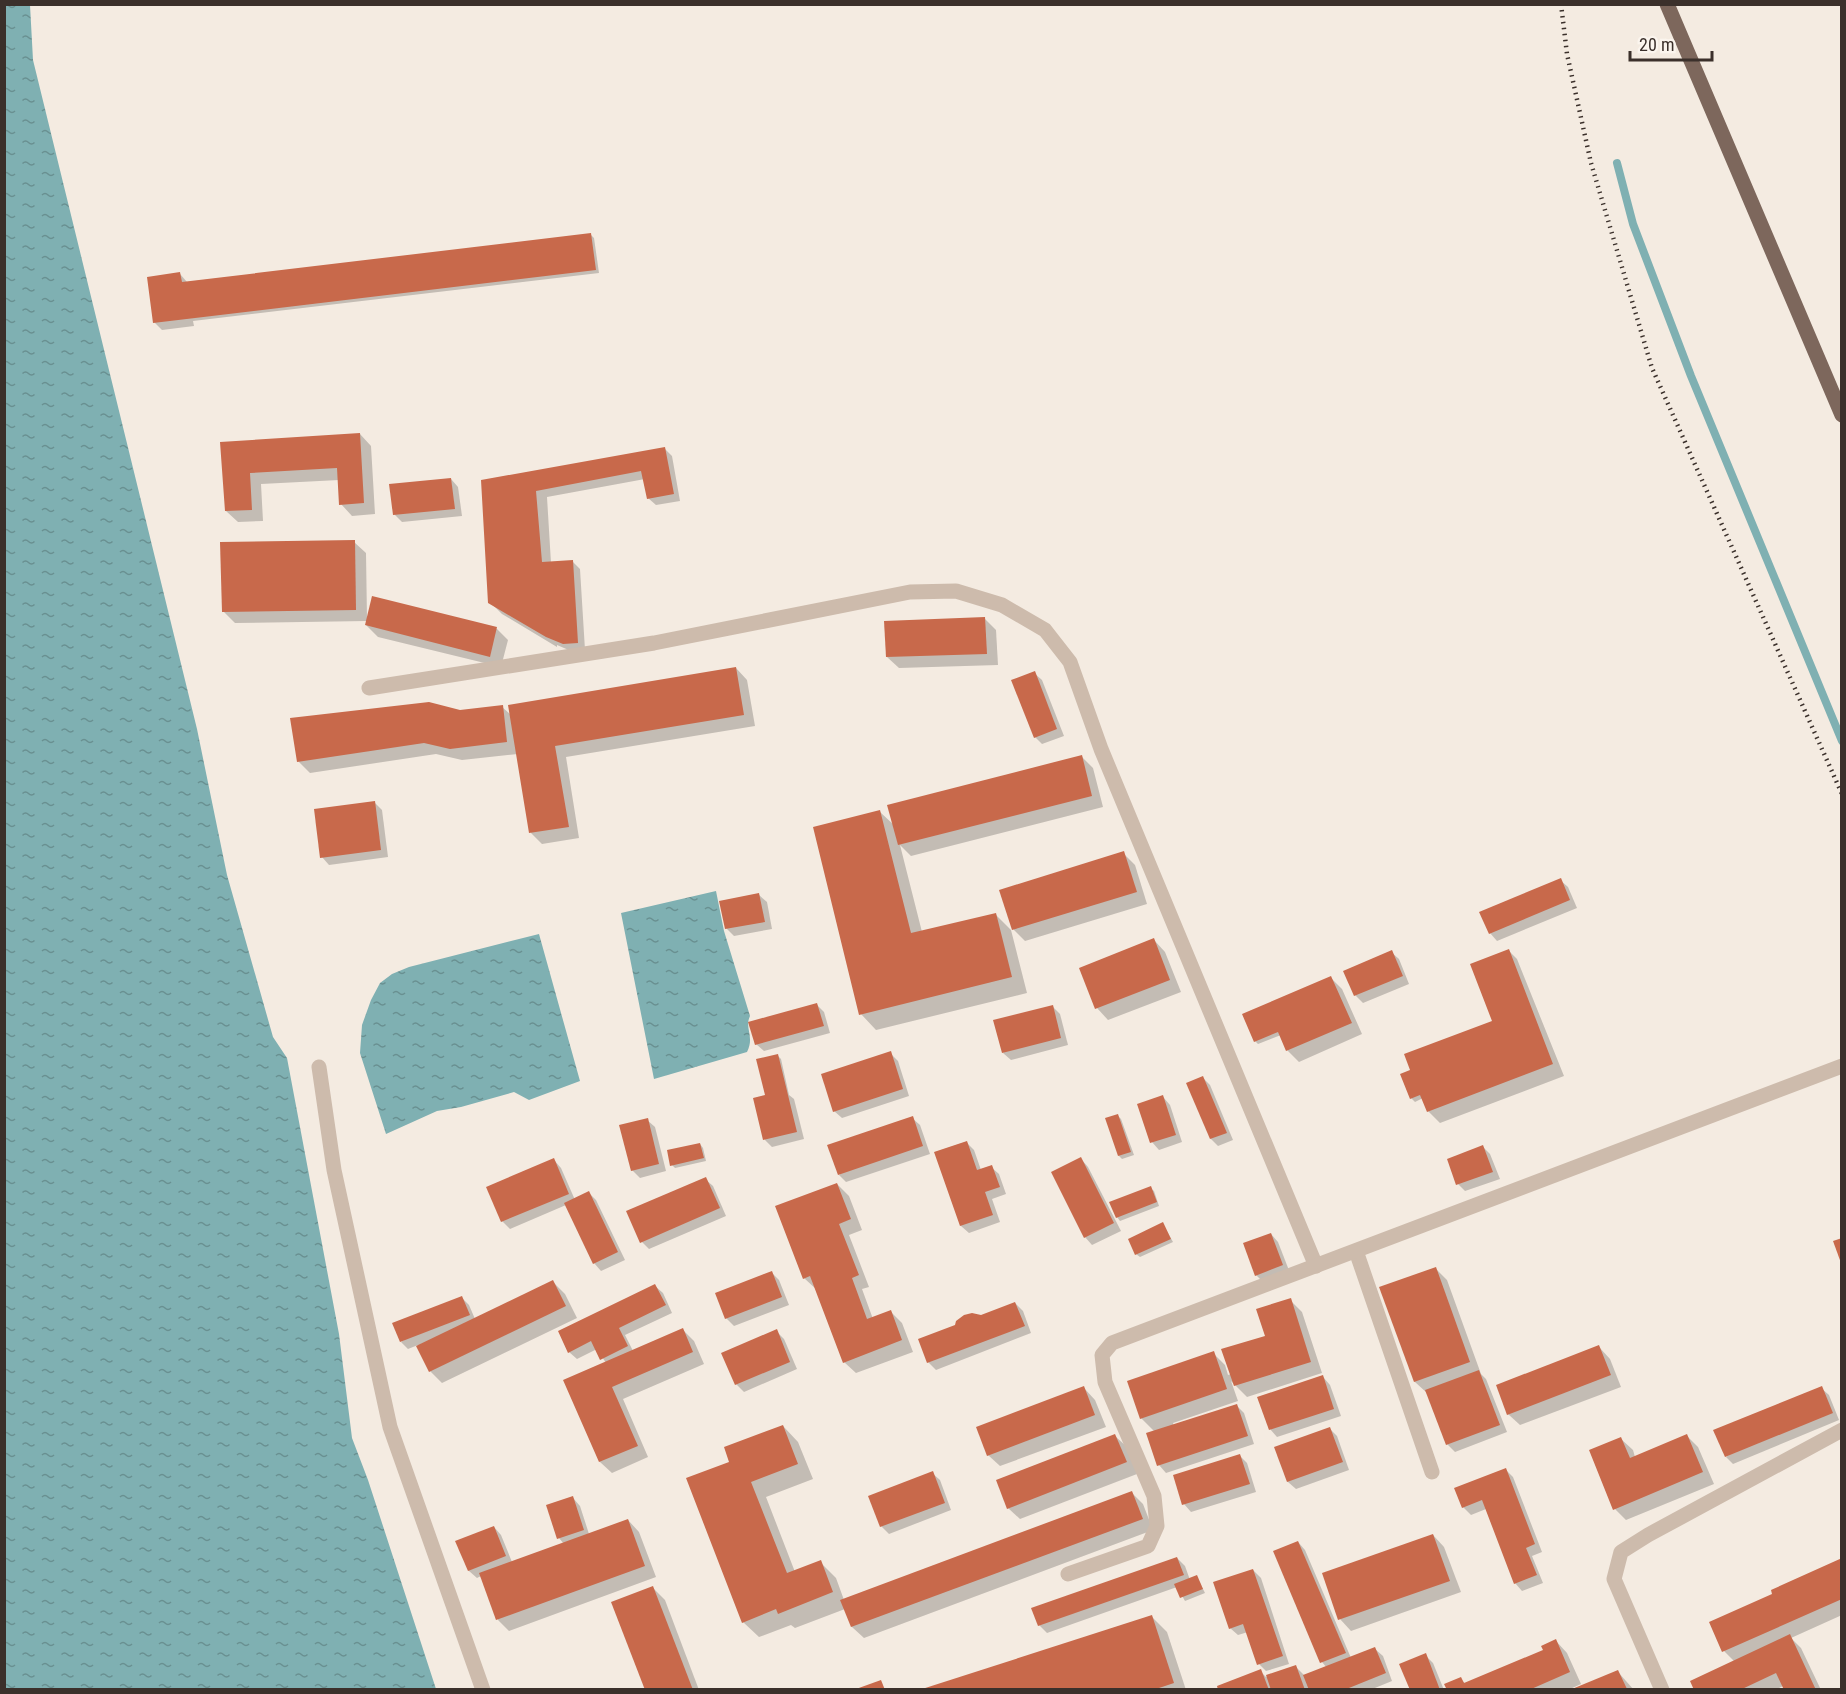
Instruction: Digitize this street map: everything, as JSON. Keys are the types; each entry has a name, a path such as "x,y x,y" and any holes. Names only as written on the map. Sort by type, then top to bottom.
{"main road":[{"path":"1667,4 1842,416"}],"street":[{"path":"369,688 654,644 909,592 956,591 1002,605 1045,630 1070,662 1101,749 1316,1266"},
{"path":"319,1066 334,1170 390,1427 483,1689"},
{"path":"1068,1574 1148,1546 1157,1526 1154,1496 1105,1382 1102,1355 1112,1343 1842,1066"},
{"path":"1356,1251 1432,1472"},
{"path":"1662,1689 1614,1579 1620,1552 1842,1430"}],"water":[{"path":"4,5 30,5 33,60 197,729 227,875 273,1037 287,1058 339,1334 352,1438 368,1480 436,1689 5,1689"},
{"path":"716,891 724,931 750,1016 748,1021 749,1046 747,1052 654,1079 621,913"},
{"path":"539,934 580,1081 529,1100 514,1092 461,1107 437,1111 386,1134 360,1053 362,1025 380,983 392,974 409,967"}],"building":[{"path":"591,233 596,270 153,323 147,277 180,272 182,282"},
{"path":"360,433 364,503 339,505 337,468 250,473 252,510 225,511 220,442"},
{"path":"665,447 674,494 647,499 641,471 536,491 542,562 573,560 578,643 563,644 546,637 488,603 481,480"},
{"path":"451,478 455,509 393,515 389,484"},
{"path":"355,540 356,610 222,612 220,542"},
{"path":"372,596 497,627 490,657 365,625"},
{"path":"985,617 987,654 886,657 884,621"},
{"path":"736,667 744,715 555,746 569,827 529,833 508,705"},
{"path":"1035,671 1057,729 1034,738 1011,680"},
{"path":"429,702 460,710 503,705 507,742 450,749 424,743 297,762 290,718"},
{"path":"1082,755 1092,796 898,845 887,805"},
{"path":"375,801 381,850 320,858 314,809"},
{"path":"880,810 911,933 996,913 1012,977 859,1015 813,827"},
{"path":"1124,851 1137,892 1012,930 999,890"},
{"path":"1561,878 1570,900 1489,934 1479,912"},
{"path":"759,893 765,922 725,929 719,901"},
{"path":"1154,938 1170,980 1095,1009 1079,968"},
{"path":"1509,949 1553,1064 1427,1112 1420,1095 1410,1099 1400,1074 1410,1070 1404,1054 1492,1021 1470,964"},
{"path":"1392,950 1403,976 1354,996 1343,971"},
{"path":"1331,976 1352,1023 1286,1051 1278,1032 1254,1042 1242,1014"},
{"path":"817,1003 824,1026 755,1045 748,1022"},
{"path":"1053,1005 1061,1038 1002,1053 993,1020"},
{"path":"891,1051 903,1089 833,1112 821,1074"},
{"path":"778,1054 797,1132 763,1140 753,1098 765,1095 756,1059"},
{"path":"1203,1076 1227,1133 1210,1139 1186,1083"},
{"path":"1163,1095 1176,1135 1150,1143 1137,1104"},
{"path":"1118,1114 1131,1152 1118,1156 1105,1118"},
{"path":"913,1116 923,1146 838,1175 827,1145"},
{"path":"648,1118 659,1164 631,1171 619,1125"},
{"path":"967,1141 977,1170 992,1165 1000,1187 985,1192 993,1215 960,1226 934,1152"},
{"path":"700,1143 704,1158 670,1166 667,1150"},
{"path":"1483,1145 1493,1172 1456,1185 1447,1159"},
{"path":"1081,1157 1114,1223 1084,1238 1051,1172"},
{"path":"554,1158 569,1194 501,1222 486,1187"},
{"path":"706,1177 720,1208 640,1243 626,1211"},
{"path":"837,1183 851,1219 839,1224 859,1275 852,1278 867,1319 891,1310 902,1340 843,1363 810,1276 803,1279 775,1206"},
{"path":"1151,1186 1157,1202 1116,1218 1109,1202"},
{"path":"589,1191 618,1252 593,1264 564,1203"},
{"path":"1163,1222 1171,1239 1135,1255 1128,1239"},
{"path":"1271,1233 1283,1265 1255,1276 1243,1243"},
{"path":"1842,1238 1842,1263 1841,1263 1833,1241"},
{"path":"1436,1267 1470,1362 1414,1382 1379,1287"},
{"path":"772,1271 782,1297 725,1319 715,1293"},
{"path":"553,1280 566,1306 429,1372 416,1346"},
{"path":"655,1284 666,1305 619,1328 628,1346 600,1360 591,1341 568,1353 558,1331"},
{"path":"462,1296 470,1315 400,1342 392,1323"},
{"path":"1291,1298 1311,1362 1234,1386 1221,1349 1265,1336 1256,1309"},
{"path":"1015,1302 1025,1326 927,1363 918,1339 955,1325 956,1321 964,1315 972,1313 981,1315"},
{"path":"683,1328 693,1352 612,1387 638,1446 599,1462 563,1380"},
{"path":"777,1329 790,1362 735,1385 721,1353"},
{"path":"1599,1345 1611,1375 1507,1415 1496,1385"},
{"path":"1214,1351 1227,1389 1140,1419 1127,1381"},
{"path":"1479,1370 1500,1425 1446,1445 1425,1390"},
{"path":"1323,1375 1334,1409 1269,1430 1257,1397"},
{"path":"1084,1386 1095,1415 987,1456 976,1427"},
{"path":"1822,1386 1833,1413 1725,1457 1713,1430"},
{"path":"1237,1404 1248,1436 1157,1466 1146,1433"},
{"path":"783,1425 798,1464 751,1482 787,1573 821,1560 833,1592 778,1614 776,1609 742,1623 686,1478 729,1462 724,1447"},
{"path":"1330,1427 1343,1462 1287,1482 1274,1447"},
{"path":"1115,1434 1127,1462 1007,1509 996,1480"},
{"path":"1687,1434 1703,1472 1613,1510 1589,1450 1621,1437 1630,1458"},
{"path":"1240,1454 1250,1484 1182,1505 1173,1475"},
{"path":"1506,1468 1535,1544 1526,1548 1537,1575 1514,1584 1482,1500 1462,1508 1454,1488"},
{"path":"933,1471 945,1503 880,1527 868,1496"},
{"path":"1132,1491 1143,1519 851,1627 840,1600"},
{"path":"573,1496 584,1530 557,1539 546,1505"},
{"path":"628,1519 645,1566 496,1620 479,1573"},
{"path":"494,1526 506,1556 468,1571 455,1541"},
{"path":"1433,1534 1450,1581 1338,1620 1322,1573"},
{"path":"1298,1541 1346,1653 1320,1663 1273,1551"},
{"path":"1177,1557 1184,1575 1038,1626 1031,1608"},
{"path":"1842,1558 1842,1599 1722,1652 1709,1622 1772,1594 1771,1590"},
{"path":"1253,1569 1283,1656 1257,1665 1243,1624 1229,1629 1213,1582"},
{"path":"1197,1575 1203,1589 1180,1598 1174,1584"},
{"path":"653,1586 693,1690 645,1690 611,1602"},
{"path":"1152,1615 1174,1683 1153,1690 919,1690"},
{"path":"1790,1634 1816,1690 1784,1690 1776,1673 1740,1690 1694,1690 1690,1681"},
{"path":"1556,1639 1570,1672 1529,1690 1447,1690 1444,1684 1461,1677 1464,1683 1543,1650 1541,1646"},
{"path":"1375,1647 1386,1673 1344,1690 1309,1690 1303,1675"},
{"path":"1426,1653 1440,1690 1410,1690 1399,1664"},
{"path":"1296,1665 1305,1690 1271,1690 1266,1675"},
{"path":"1261,1669 1269,1690 1218,1690 1217,1686"},
{"path":"1618,1670 1627,1689 1572,1689"},
{"path":"881,1680 885,1690 856,1690 856,1689"}],"waterway":[{"path":"1617,163 1633,224 1691,376 1842,741"}],"railway":[{"path":"1561,4 1567,54 1591,163 1652,368 1842,794"}]}
